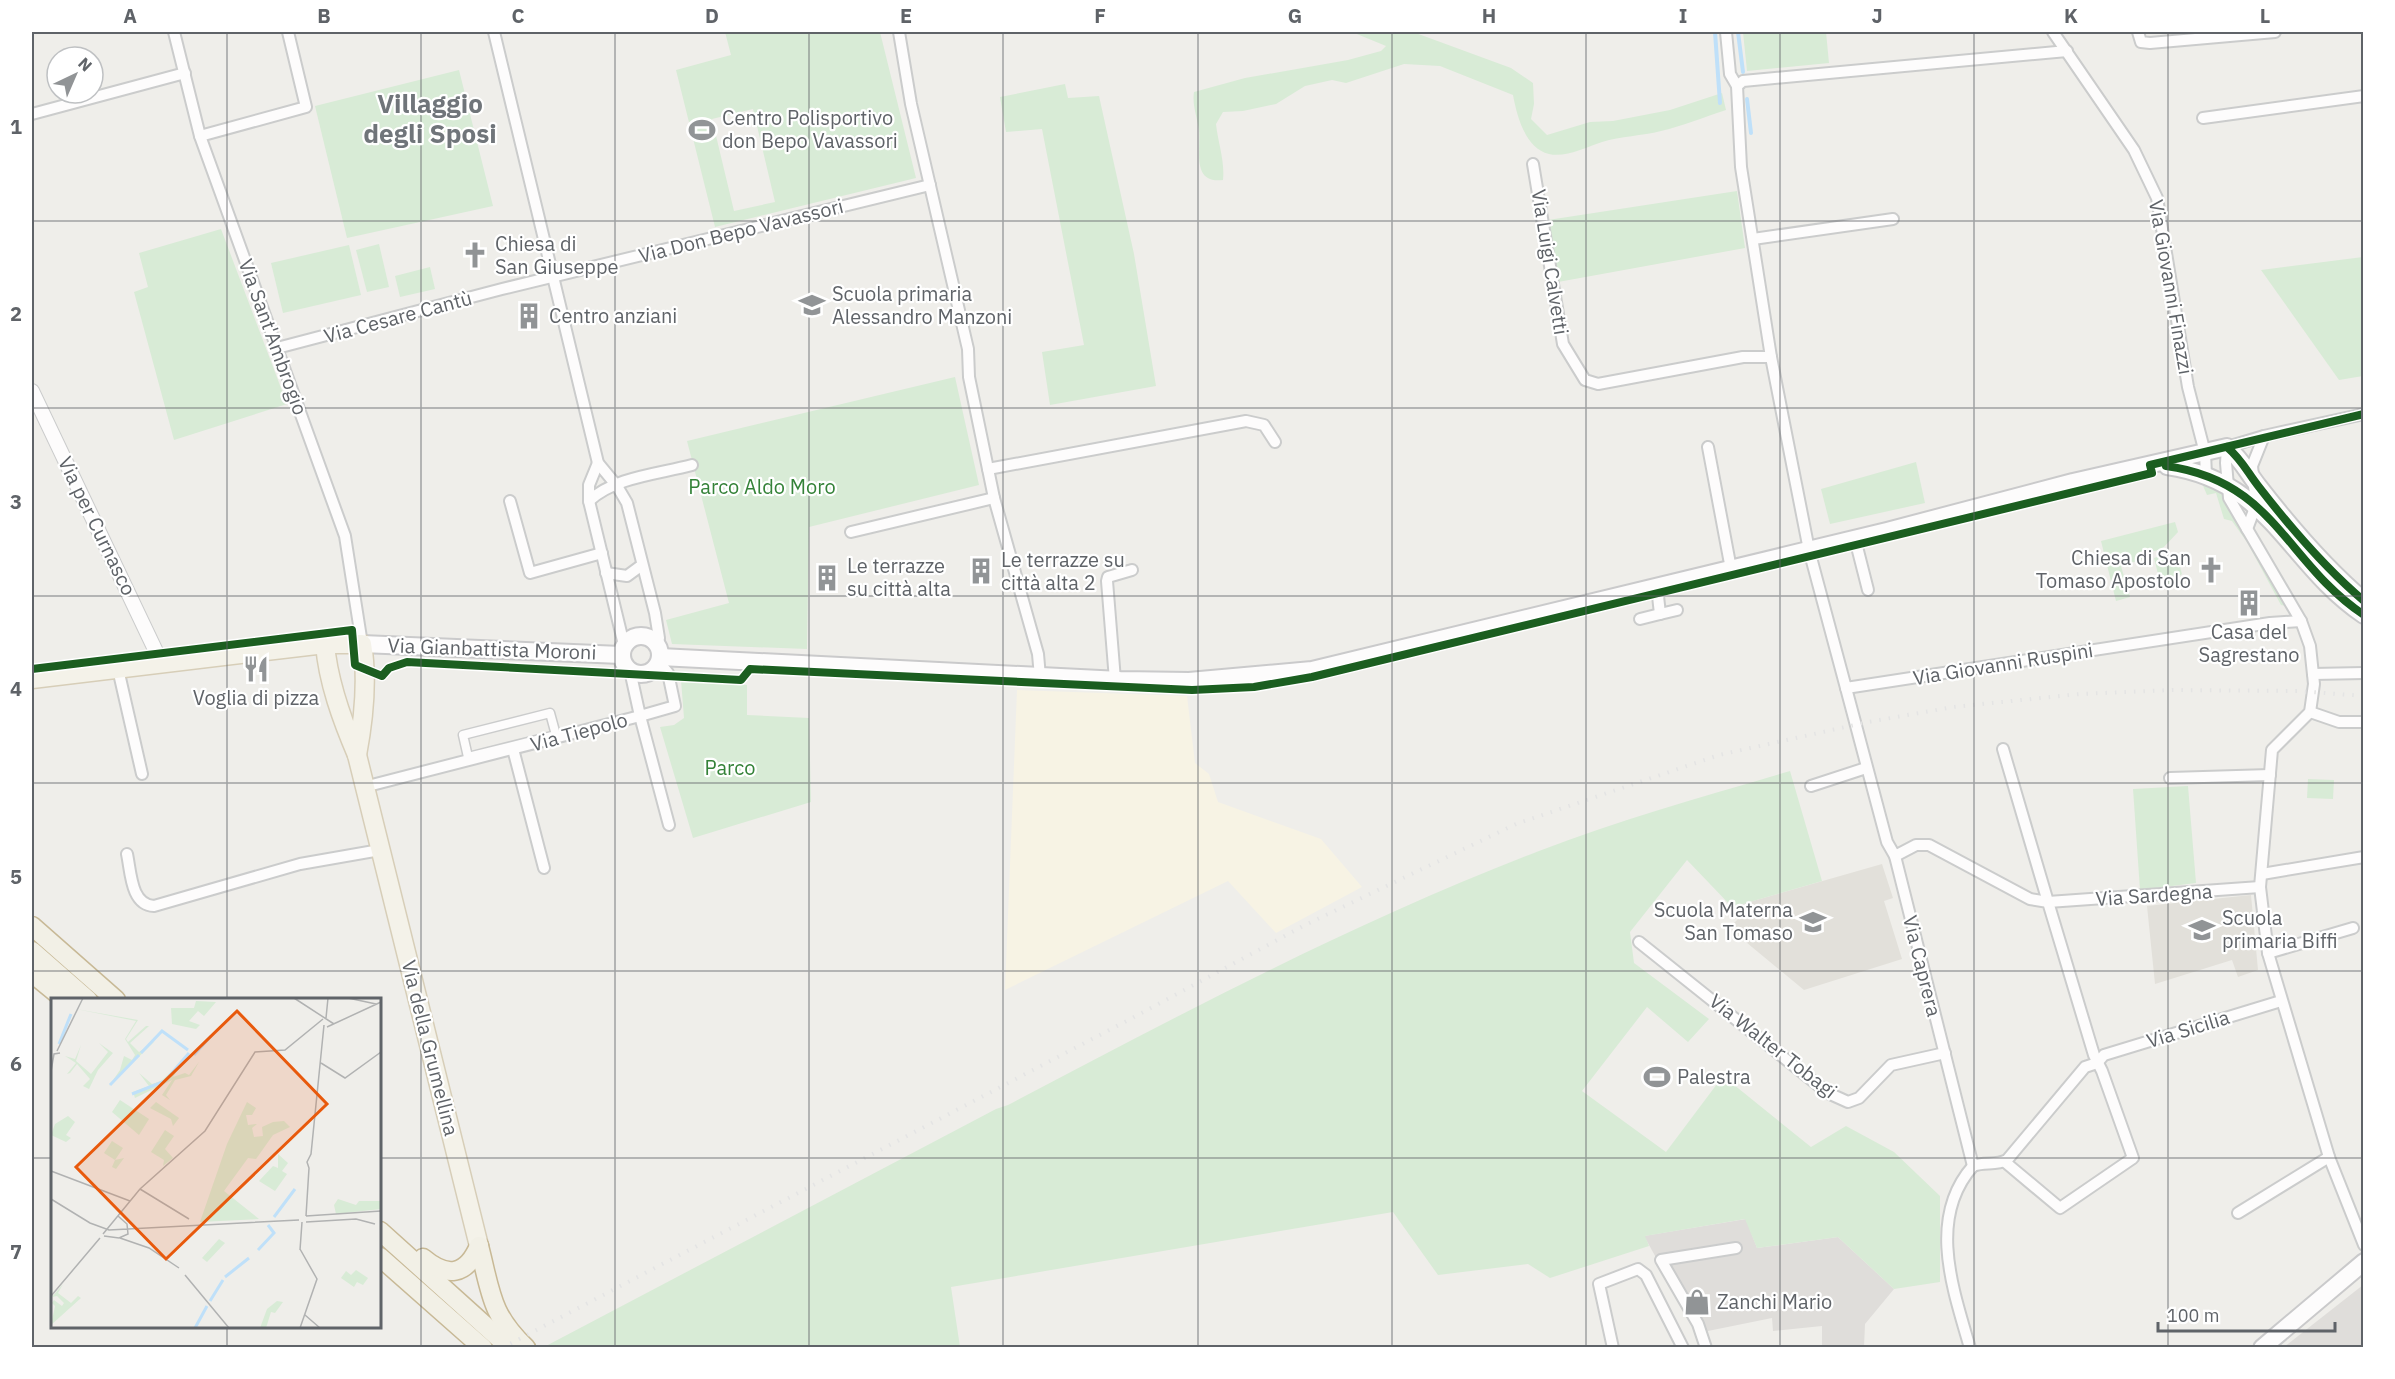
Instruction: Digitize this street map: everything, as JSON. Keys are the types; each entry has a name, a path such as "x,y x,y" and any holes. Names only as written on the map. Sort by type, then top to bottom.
{"highway":[{"path":"32,926 115,998"},
{"path":"32,951 87,998"},
{"path":"32,973 64,998"},
{"path":"381,1224 389,1226 424,1259 443,1270 458,1270 468,1265 479,1246"},
{"path":"381,1232 510,1347"},
{"path":"479,1246 496,1311 508,1331 526,1347"},
{"path":"381,1258 483,1347"}],"main road":[{"name":"Via Gianbattista Moroni","path":"659,654 1040,676 1115,674 1189,681 1312,670 1855,539 2152,461 2228,447"},
{"path":"2228,447 2245,463 2252,476 2331,571 2364,601"},
{"path":"2152,461 2192,470 2226,483 2256,505 2308,563 2364,615"},
{"name":"Via Gianbattista Moroni","path":"636,636 652,639 659,654 652,670 643,674 632,672 623,655 636,636"},
{"path":"32,679 325,644 362,644"},
{"name":"Via della Grumellina","path":"325,644 326,660 343,722 357,755 479,1246"},
{"name":"Via Gianbattista Moroni","path":"362,644 623,655"},
{"name":"Via della Grumellina","path":"357,755 363,724 366,668 362,644"},
{"path":"2262,1347 2364,1262"}],"street":[{"name":"Via Sant'Ambrogio","path":"174,32 200,136 345,536 362,644"},
{"path":"200,136 306,107 288,32"},
{"path":"494,32 598,463 617,486 627,503 655,613 659,654 668,673 675,706 640,716 631,675 623,655 589,501 589,485 598,463"},
{"path":"898,32 911,105 968,349 969,377 994,498 1038,654 1040,676"},
{"path":"1726,32 1730,74 1737,86 1741,167 1771,357 1809,549 1846,688"},
{"name":"Via Giovanni Finazzi","path":"2053,32 2134,150 2157,198 2188,387 2205,453 2206,475"},
{"path":"2138,32 2142,42 2276,32"},
{"path":"1737,86 1743,81 2067,51"},
{"path":"32,114 185,73"},
{"path":"2203,118 2364,96"},
{"name":"Via Luigi Calvetti","path":"1533,164 1563,344 1585,380 1598,384 1743,357 1771,357"},
{"name":"Via Don Bepo Vavassori","path":"553,277 930,185"},
{"path":"1753,239 1893,219"},
{"name":"Via Cesare Cantù","path":"277,348 553,277"},
{"name":"Via per Curnasco","path":"32,391 161,662"},
{"name":"Via Gianbattista Moroni","path":"2228,447 2264,436 2364,414"},
{"path":"988,469 1246,421 1264,425 1275,442"},
{"path":"2247,529 2256,505 2252,476 2254,459 2264,436"},
{"path":"1708,447 1731,569"},
{"path":"2228,447 2226,483 2229,498 2301,621 2310,646 2314,694 2310,712 2272,750 2260,887 2268,953 2281,1001 2329,1157 2364,1245"},
{"path":"589,501 602,490 630,480 692,465"},
{"path":"851,532 994,498"},
{"path":"510,501 530,573 602,553"},
{"path":"1855,539 1868,590"},
{"path":"606,573 627,576 642,565"},
{"path":"1115,674 1107,581 1108,578 1132,570"},
{"path":"1657,587 1660,614"},
{"path":"1640,619 1677,610"},
{"name":"Via Giovanni Ruspini","path":"1846,688 2259,625 2301,621"},
{"path":"118,669 142,774"},
{"path":"2313,674 2364,673"},
{"name":"Via Caprera","path":"1846,688 1887,842 1895,856 1973,1166"},
{"path":"2310,712 2339,722 2364,722"},
{"path":"550,713 556,735 468,757 463,735 550,713"},
{"name":"Via Tiepolo","path":"364,787 640,716 669,825"},
{"name":"Via Tiepolo","path":"513,749 544,868"},
{"path":"1970,1347 1953,1290 1946,1250 1952,1202 1957,1187 1973,1166 2005,1162 2060,1208 2133,1158 2097,1063 2004,749"},
{"path":"1811,786 1866,768"},
{"path":"2170,778 2270,775"},
{"name":"Via Sardegna","path":"1895,856 1916,845 1929,845 2030,899 2048,902 2260,887"},
{"path":"127,854 136,896 147,906 154,906 300,864 380,850"},
{"path":"2262,874 2364,857"},
{"path":"2268,953 2353,928"},
{"name":"Via Walter Tobagi","path":"1638,942 1828,1093 1848,1102 1859,1098 1891,1065 1945,1053"},
{"name":"Via Sicilia","path":"2005,1162 2085,1067 2097,1063 2104,1055 2281,1001"},
{"path":"2238,1213 2329,1157"},
{"path":"1706,1347 1698,1324 1661,1260 1737,1248"},
{"path":"1613,1347 1599,1284 1638,1269 1646,1275 1683,1347"}],"shaded area":[{"path":"1017,690 1187,696 1195,763 1209,774 1218,802 1321,839 1362,887 1276,933 1228,881 1005,990"},
{"name":"Scuola Materna San Tomaso","path":"1882,864 1893,898 1884,901 1902,959 1804,990 1729,928 1740,917 1732,907"},
{"name":"Scuola primaria Biffi","path":"2251,895 2258,970 2238,977 2232,960 2155,984 2147,906"},
{"path":"1746,1219 1757,1248 1838,1237 1894,1289 1865,1324 1864,1347 1822,1347 1822,1326 1773,1331 1772,1318 1698,1333 1644,1236"},
{"path":"2363,1285 2363,1347 2284,1347"}],"green space":[{"path":"725,32 880,32 916,178 715,227 676,70 731,55","holes":["753,109 775,202 734,211 712,119"]},
{"path":"1352,32 1413,32 1511,68 1533,83 1534,104 1531,119 1547,135 1590,122 1613,121 1670,110 1722,93 1726,110 1661,131 1609,140 1569,153 1555,155 1541,151 1528,138 1520,121 1513,95 1440,66 1404,64 1346,83 1332,80 1305,86 1276,104 1243,111 1223,112 1216,124 1223,180 1206,177 1200,164 1199,130 1194,106 1194,92 1245,78 1348,60 1381,51 1386,46"},
{"path":"1743,32 1826,32 1829,63 1747,71"},
{"path":"459,70 493,206 347,238 315,106"},
{"path":"1065,84 1068,98 1099,96 1134,254 1156,386 1050,405 1042,352 1084,345 1042,129 1006,132 1000,97"},
{"path":"1737,191 1745,248 1558,282 1548,220"},
{"path":"221,229 287,404 174,440 134,292 148,287 139,253"},
{"path":"379,244 389,287 367,292 356,250"},
{"path":"349,245 361,295 283,313 271,263"},
{"path":"2363,257 2363,376 2339,380 2261,270"},
{"path":"430,267 435,289 400,297 395,276"},
{"name":"Parco Aldo Moro","path":"955,377 979,485 809,527 807,649 672,644 666,620 729,603 687,441"},
{"path":"1916,462 1925,503 1830,524 1821,489"},
{"path":"2201,481 2215,487 2221,493 2286,606 2281,605 2247,542 2232,521 2224,519 2216,493 2207,495"},
{"path":"2175,522 2178,532 2162,549 2150,552 2150,557 2121,566 2130,597 2116,601 2101,541"},
{"path":"2160,556 2180,567 2182,574 2162,590 2154,558"},
{"name":"Parco","path":"681,680 747,685 747,715 809,718 811,802 693,838 660,727 674,725 684,718"},
{"path":"1790,771 1822,881 1732,907 1687,860 1630,932 1634,963 1709,1019 1688,1042 1647,1007 1582,1091 1666,1152 1723,1076 1811,1147 1846,1126 1894,1152 1940,1196 1940,1282 1894,1289 1838,1237 1757,1248 1745,1219 1645,1236 1649,1246 1550,1278 1528,1264 1438,1275 1393,1212 951,1287 960,1347 544,1347 996,1109 1008,1105 1270,970 1403,907 1570,839 1664,808"},
{"path":"2308,779 2334,780 2333,799 2307,798"},
{"path":"2188,786 2196,883 2140,890 2133,789"}],"waterway":[{"path":"1715,32 1720,103"},
{"path":"1738,32 1743,72"},
{"path":"1747,99 1751,133"}],"railway":[{"path":"502,1348 1138,1015 1303,926 1516,824 1719,755 1868,722 1953,707 2080,694 2172,690 2298,691 2364,696"}],"cycle path":[{"path":"32,669 352,630 355,665 382,676 389,668 407,662 741,680 750,669 1192,690 1254,687 1312,677 2152,473 2150,465 2364,414"},
{"path":"2227,447 2308,547 2364,601"},
{"path":"2166,466 2203,475 2232,488 2256,506 2337,594 2364,615"}],"place":[{"name":"Centro Polisportivo don Bepo Vavassori","path":"702,130"},
{"name":"Chiesa di San Giuseppe","path":"475,255"},
{"name":"Scuola primaria Alessandro Manzoni","path":"812,305"},
{"name":"Centro anziani","path":"529,316"},
{"name":"Chiesa di San Tomaso Apostolo","path":"2211,570"},
{"name":"Le terrazze su città alta 2","path":"981,571"},
{"name":"Le terrazze su città alta","path":"827,578"},
{"name":"Casa del Sagrestano","path":"2249,603"},
{"name":"Voglia di pizza","path":"256,669"},
{"name":"Scuola Materna San Tomaso","path":"1813,922"},
{"name":"Scuola primaria Biffi","path":"2202,930"},
{"name":"Palestra","path":"1657,1077"},
{"name":"Zanchi Mario","path":"1697,1302"}],"district":[{"name":"Villaggio degli Sposi","path":"430,119"}]}
